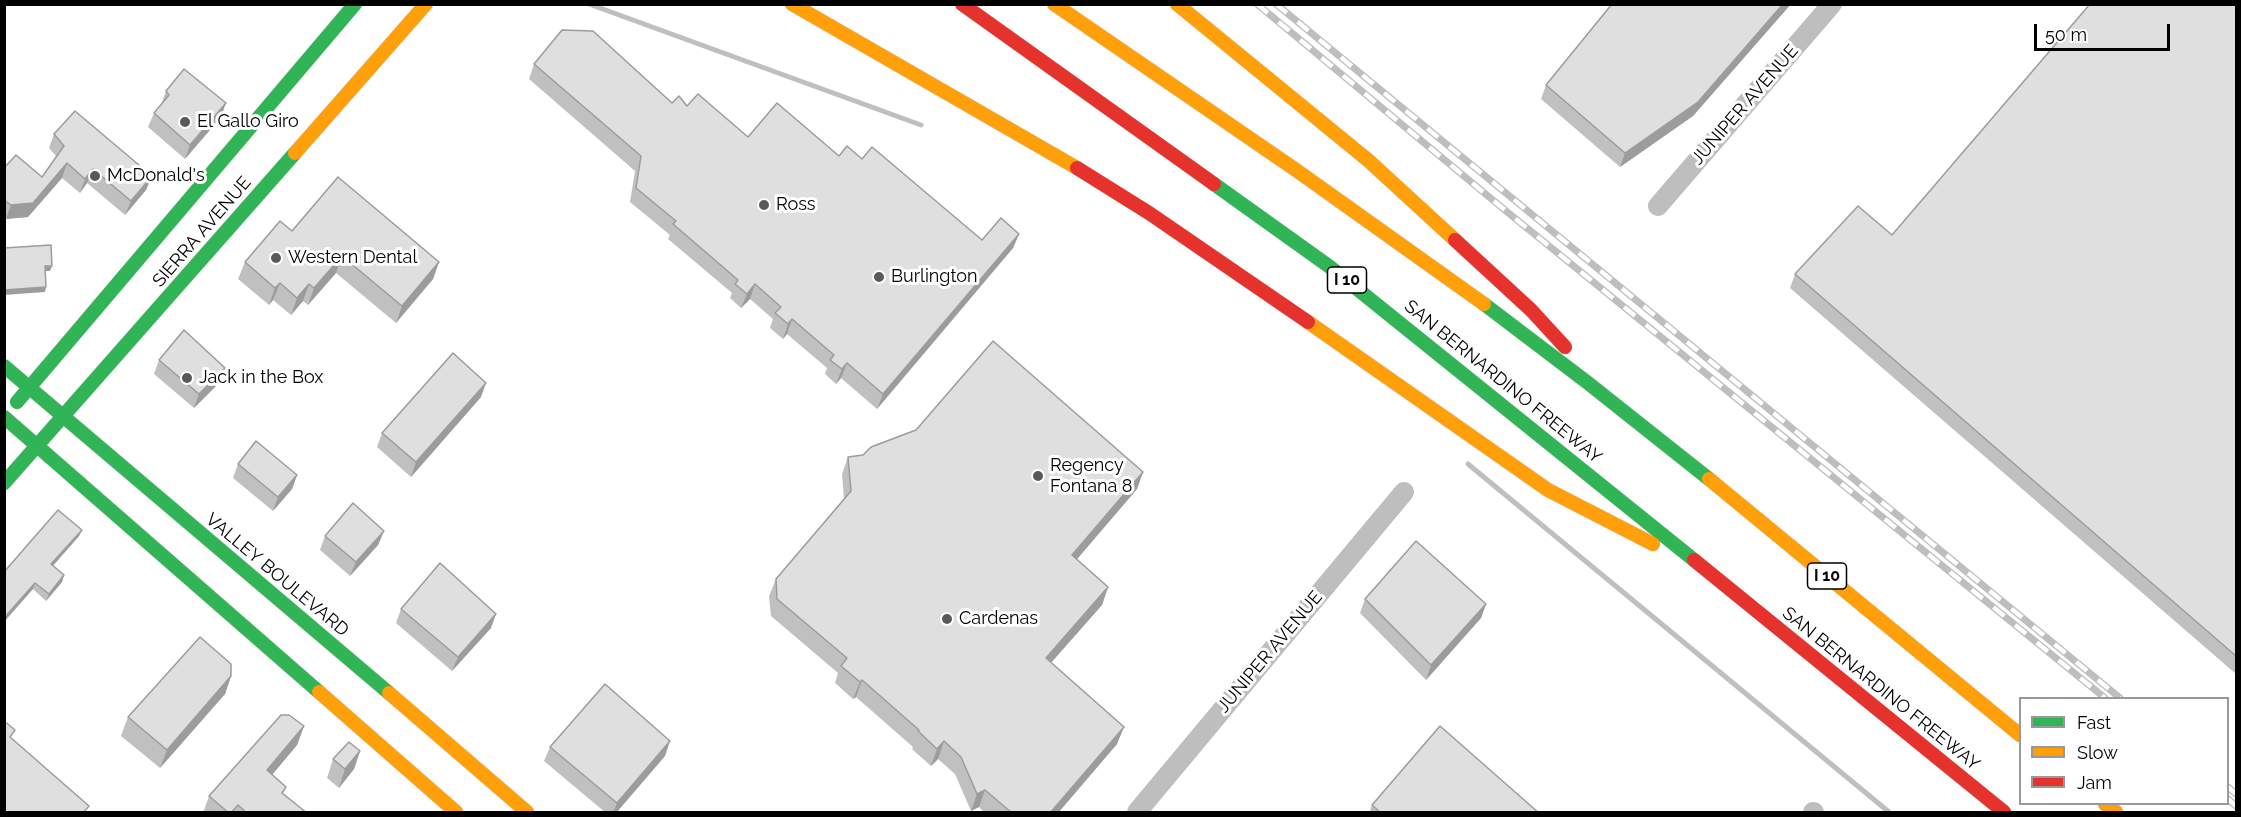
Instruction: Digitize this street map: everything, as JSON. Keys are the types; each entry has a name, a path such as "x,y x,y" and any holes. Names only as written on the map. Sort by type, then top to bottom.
{"main road":[{"name":"SIERRA AVENUE","path":"5,418 28,387 355,4"},
{"name":"SIERRA AVENUE","path":"4,483 426,4"},
{"path":"792,4 1060,158 1149,213 1548,490 1717,578"},
{"name":"SAN BERNARDINO FREEWAY","path":"962,4 1330,267 1717,578 2004,813"},
{"name":"I 10","path":"1054,4 1440,272 1633,418 2019,734"},
{"path":"1177,4 1369,160 1531,310 1633,418"},
{"name":"VALLEY BOULEVARD","path":"4,366 527,813"},
{"path":"5,418 456,813"}],"street":[{"name":"JUNIPER AVENUE","path":"1658,206 1832,4"},
{"name":"JUNIPER AVENUE","path":"1137,813 1404,492"}],"building":[{"path":"1612,4 1783,4 1698,102 1625,153 1546,85"},
{"path":"2090,4 2236,4 2236,656 1795,274 1858,206 1892,235"},
{"path":"562,30 593,31 672,103 679,96 687,106 698,94 748,137 777,103 839,156 847,146 862,159 872,147 982,240 1001,218 1019,234 883,394 847,363 842,369 830,360 834,355 792,319 788,324 775,313 781,307 755,284 747,294 735,284 738,280 673,224 676,221 636,188 641,156 534,64"},
{"name":"El Gallo Giro","path":"184,69 226,103 190,145 154,113 169,95 166,91"},
{"path":"75,111 152,176 131,201 93,169 85,179 67,163 33,203 11,205 4,200 4,168 16,155 42,177 64,146 54,134"},
{"path":"338,177 439,262 402,306 342,256 314,288 309,284 297,298 280,283 275,288 245,262 280,221 292,231"},
{"path":"51,245 52,266 45,266 46,287 4,290 4,248"},
{"path":"184,330 225,368 199,394 159,360"},
{"path":"993,341 1143,472 1072,555 1108,587 1046,658 1124,727 1050,813 1012,813 985,790 977,794 961,757 944,741 937,749 862,680 860,682 841,666 847,658 777,599 776,579 851,491 848,457 863,455 871,447 916,430"},
{"path":"453,353 486,383 416,462 382,433"},
{"path":"256,441 297,475 278,497 238,464"},
{"path":"353,503 384,531 356,562 325,536"},
{"path":"58,510 82,530 51,564 64,575 49,594 35,583 4,618 4,572"},
{"path":"1416,541 1486,604 1431,665 1365,599"},
{"path":"440,563 496,614 458,657 401,609"},
{"path":"200,637 231,664 231,676 167,750 128,717"},
{"path":"605,684 670,741 617,803 550,747"},
{"path":"281,715 289,715 304,726 267,770 286,787 282,793 307,813 247,813 238,805 229,813 209,796"},
{"path":"4,721 15,730 10,737 89,806 83,813 4,813"},
{"path":"1440,726 1539,813 1381,813 1372,805"},
{"path":"349,742 360,751 345,769 333,759"}],"waterway":[{"path":"589,4 921,125"},
{"path":"1468,464 1889,812"}],"railway":[{"path":"1257,4 1506,211 2104,697"},
{"path":"1276,4 2119,697"},
{"path":"2229,788 2236,794"},
{"path":"2229,800 2236,806"}],"traffic: fast":[{"path":"17,402 355,4"},
{"path":"4,483 295,153"},
{"path":"1214,184 1330,267 1694,560"},
{"path":"1484,304 1709,479"},
{"path":"4,366 389,693"},
{"path":"4,417 319,692"}],"traffic: slow":[{"path":"295,153 426,4"},
{"path":"792,4 1077,168"},
{"path":"1054,4 1296,170 1484,304"},
{"path":"1177,4 1369,161 1455,240"},
{"path":"1308,322 1548,490 1653,544"},
{"path":"1709,479 2019,734"},
{"path":"319,692 456,812"},
{"path":"389,693 527,812"},
{"path":"2106,805 2116,812"}],"traffic: jam":[{"path":"962,4 1214,184"},
{"path":"1077,168 1149,213 1308,322"},
{"path":"1455,240 1531,310 1565,347"},
{"path":"1694,560 2004,812"}],"place":[{"name":"El Gallo Giro","path":"185,122"},
{"name":"McDonald's","path":"95,176"},
{"name":"Ross","path":"764,205"},
{"name":"Western Dental","path":"276,258"},
{"name":"Burlington","path":"879,277"},
{"name":"Jack in the Box","path":"187,378"},
{"name":"Regency Fontana 8","path":"1038,476"},
{"name":"Cardenas","path":"947,619"}]}
